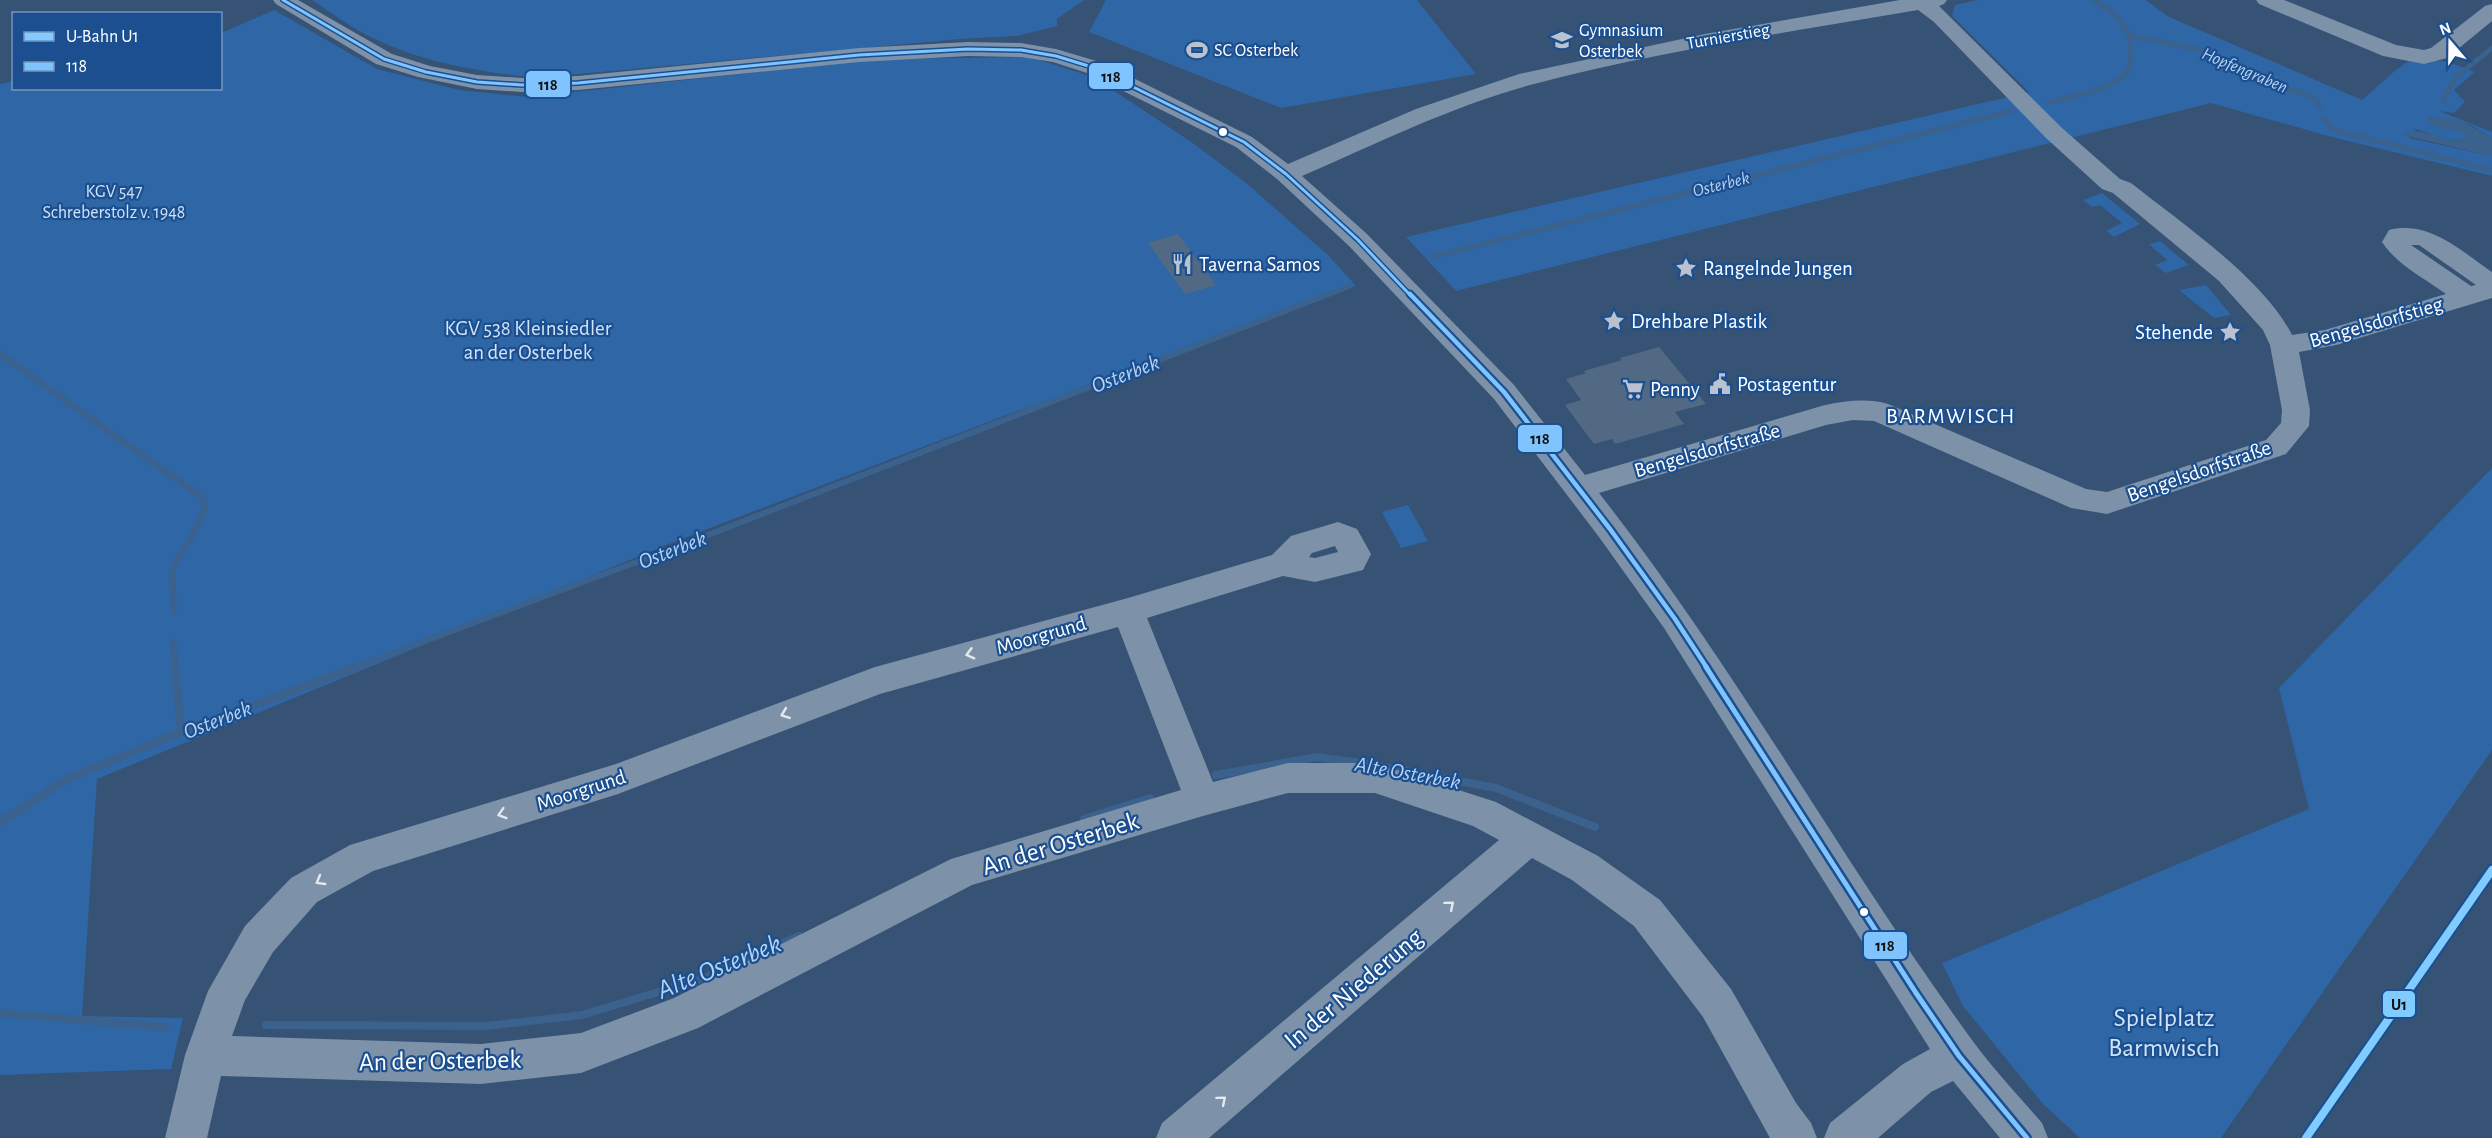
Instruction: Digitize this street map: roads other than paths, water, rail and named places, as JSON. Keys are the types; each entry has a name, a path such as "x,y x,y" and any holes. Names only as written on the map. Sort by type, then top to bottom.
{"street":[{"path":"283,0 384,59 426,72 477,82 548,85 847,56 968,49 1021,50 1056,56 1095,68 1244,142 1286,174 1358,240 1504,392 1579,488 1692,644 1790,794 1863,914 1959,1056 2026,1138"},
{"path":"2266,0 2391,51 2424,57 2439,53 2492,10"},
{"name":"Turnierstieg","path":"1286,174 1424,114 1527,79 1705,40 1926,1"},
{"name":"Bengelsdorfstraße","path":"1579,488 1825,415 1853,410 1878,411 2082,500 2107,503 2276,447 2295,426 2296,410 2284,345 2263,311 2228,275 2122,188 2111,184 2054,133 1926,1"},
{"name":"Bengelsdorfstieg","path":"2284,345 2326,339 2484,290"},
{"name":"Moorgrund","path":"186,1138 205,1055 228,991 259,939 304,890 363,857 618,780 874,681 1128,611 1283,564"},
{"path":"1128,611 1203,801"},
{"name":"An der Osterbek","path":"205,1055 482,1064 581,1053 684,1014 964,871 1288,778 1375,778 1483,813 1585,868 1647,913 1717,1003 1781,1118 1796,1138"},
{"name":"In der Niederung","path":"1177,1138 1529,838"},
{"path":"1845,1138 1917,1078 1959,1056"}],"waterway":[{"name":"Osterbek","path":"2049,102 2105,87 2123,76 2130,66 2131,49 2128,33 2114,14 2094,0"},
{"name":"Hopfengraben","path":"2131,36 2201,50 2277,87 2303,93 2314,99 2320,107"},
{"path":"2443,101 2455,78 2492,48"},
{"name":"Osterbek","path":"1431,257 2012,111"},
{"name":"Hopfengraben","path":"2323,118 2333,129 2342,132 2492,170"},
{"name":"Osterbek","path":"1325,296 1350,286"},
{"name":"Osterbek","path":"353,668 677,547 1329,294"},
{"path":"0,354 203,498 205,509 193,535 172,568 174,612"},
{"path":"173,641 175,668"},
{"path":"175,667 181,732"},
{"name":"Osterbek","path":"181,732 357,667"},
{"name":"Osterbek","path":"0,822 67,779 181,732"},
{"name":"Alte Osterbek","path":"1216,775 1317,757 1368,764"},
{"name":"Alte Osterbek","path":"1379,766 1496,788 1595,827"},
{"name":"Alte Osterbek","path":"1084,819 1150,798"},
{"name":"Alte Osterbek","path":"266,1025 487,1026 582,1015 704,978 799,936"},
{"name":"Alte Osterbek","path":"0,1013 165,1027"}],"metro line":[{"name":"U1","path":"2306,1138 2492,870"}],"place":[{"name":"Gymnasium Osterbek","path":"1562,40"},
{"name":"SC Osterbek","path":"1197,50"},
{"name":"Taverna Samos","path":"1182,264"},
{"name":"Rangelnde Jungen","path":"1686,268"},
{"name":"Drehbare Plastik","path":"1614,321"},
{"name":"Stehende","path":"2230,332"},
{"name":"Postagentur","path":"1720,384"},
{"name":"Penny","path":"1633,389"}],"district":[{"name":"BARMWISCH","path":"1951,415"}],"park label":[{"name":"KGV 547 Schreberstolz v. 1948","path":"114,201"},
{"name":"KGV 538 Kleinsiedler an der Osterbek","path":"528,340"},
{"name":"Spielplatz Barmwisch","path":"2164,1032"}]}
